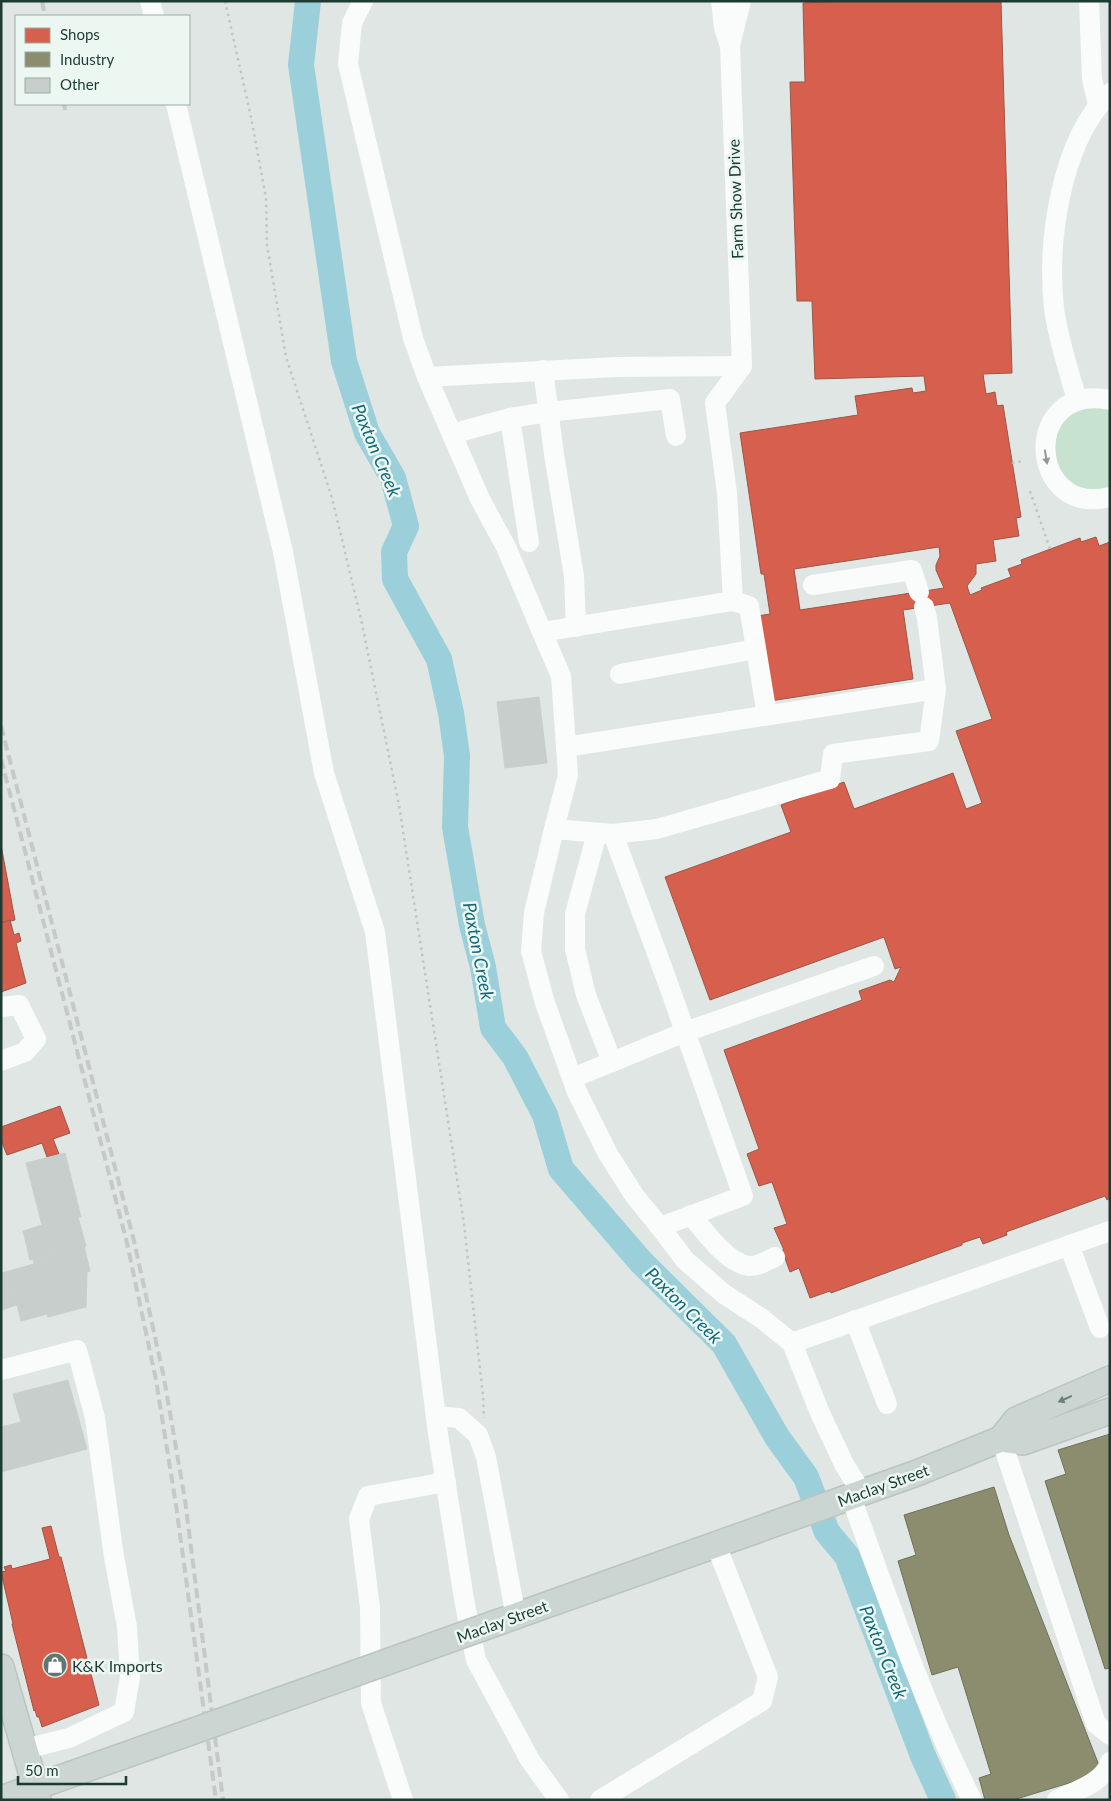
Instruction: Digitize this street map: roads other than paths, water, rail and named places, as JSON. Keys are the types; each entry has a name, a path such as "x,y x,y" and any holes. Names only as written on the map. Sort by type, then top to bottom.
{"main road":[{"name":"Maclay Street","path":"1,1799 36,1793 188,1733 917,1473 1001,1439 1016,1420 1110,1379"},
{"name":"Maclay Street","path":"1001,1439 1023,1442 1110,1411"},
{"path":"1,1667 6,1699 25,1749 36,1793"}],"lane":[{"path":"150,1 154,15"},
{"path":"363,1 352,23 348,64 413,338 427,377 483,507 506,547 561,676 568,775 534,913 531,950 545,1003 577,1092 608,1154 634,1196 685,1260 724,1294 761,1318 792,1343 820,1413 844,1464 847,1498 901,1637 958,1772 972,1800"},
{"path":"721,1 724,28 730,46"},
{"path":"730,46 741,1"},
{"path":"1078,401 1060,339 1054,310 1052,253 1061,193 1069,165 1089,118 1104,99 1092,79 1089,1"},
{"name":"Farm Show Drive","path":"730,46 741,358"},
{"path":"176,105 283,552 324,773 375,932 436,1416 464,1599 476,1660 530,1760 559,1800"},
{"path":"427,377 741,358"},
{"path":"733,601 727,494 715,402 741,358"},
{"path":"543,370 574,576 576,627"},
{"path":"1107,498 1092,500 1072,494 1055,480 1046,461 1045,440 1053,420 1068,406 1088,398 1110,400"},
{"path":"452,434 510,418 670,399 676,436"},
{"path":"510,418 529,542"},
{"path":"554,829 605,834 657,829 830,780 833,754 929,741 936,689 927,618 912,570 813,585"},
{"path":"542,632 733,601 749,606 767,715"},
{"path":"620,674 756,649"},
{"path":"566,747 936,689"},
{"path":"605,834 685,1032 742,1196 660,1227"},
{"path":"605,834 575,914 575,949 586,995 612,1062"},
{"path":"572,1078 685,1032 874,966"},
{"path":"1,1007 19,1005 36,1039 25,1052 1,1061"},
{"path":"691,1215 717,1247 741,1263 751,1266 775,1257"},
{"path":"792,1343 1110,1231"},
{"path":"1069,1245 1100,1328"},
{"path":"855,1320 887,1404"},
{"path":"1,1370 77,1350 95,1418 114,1557 127,1627 130,1676 124,1712 69,1738 25,1749"},
{"path":"436,1416 459,1418 478,1435 486,1457 515,1617"},
{"path":"1001,1439 1096,1724 1110,1735"},
{"path":"403,1800 371,1703 370,1608 359,1519 368,1496 446,1482"},
{"path":"600,1800 762,1700 768,1677 716,1545"},
{"path":"1058,1800 1095,1781 1110,1762"}],"waterway":[{"name":"Paxton Creek","path":"308,1 301,65 344,361 367,433 393,478 406,526 394,552 395,579 439,659 451,713 457,756 455,827 472,925 483,967 493,1028 515,1057 545,1115 561,1169 641,1262 724,1344 777,1437 806,1477 827,1532 847,1556 923,1756 943,1800"}],"railway":[{"path":"42,1 45,15"},
{"path":"64,105 65,110"},
{"path":"1,726 134,1241 164,1378 185,1500 223,1800"},
{"path":"1,759 127,1243 156,1380 176,1505 216,1800"}],"place":[{"name":"K&K Imports","path":"55,1665"}]}
